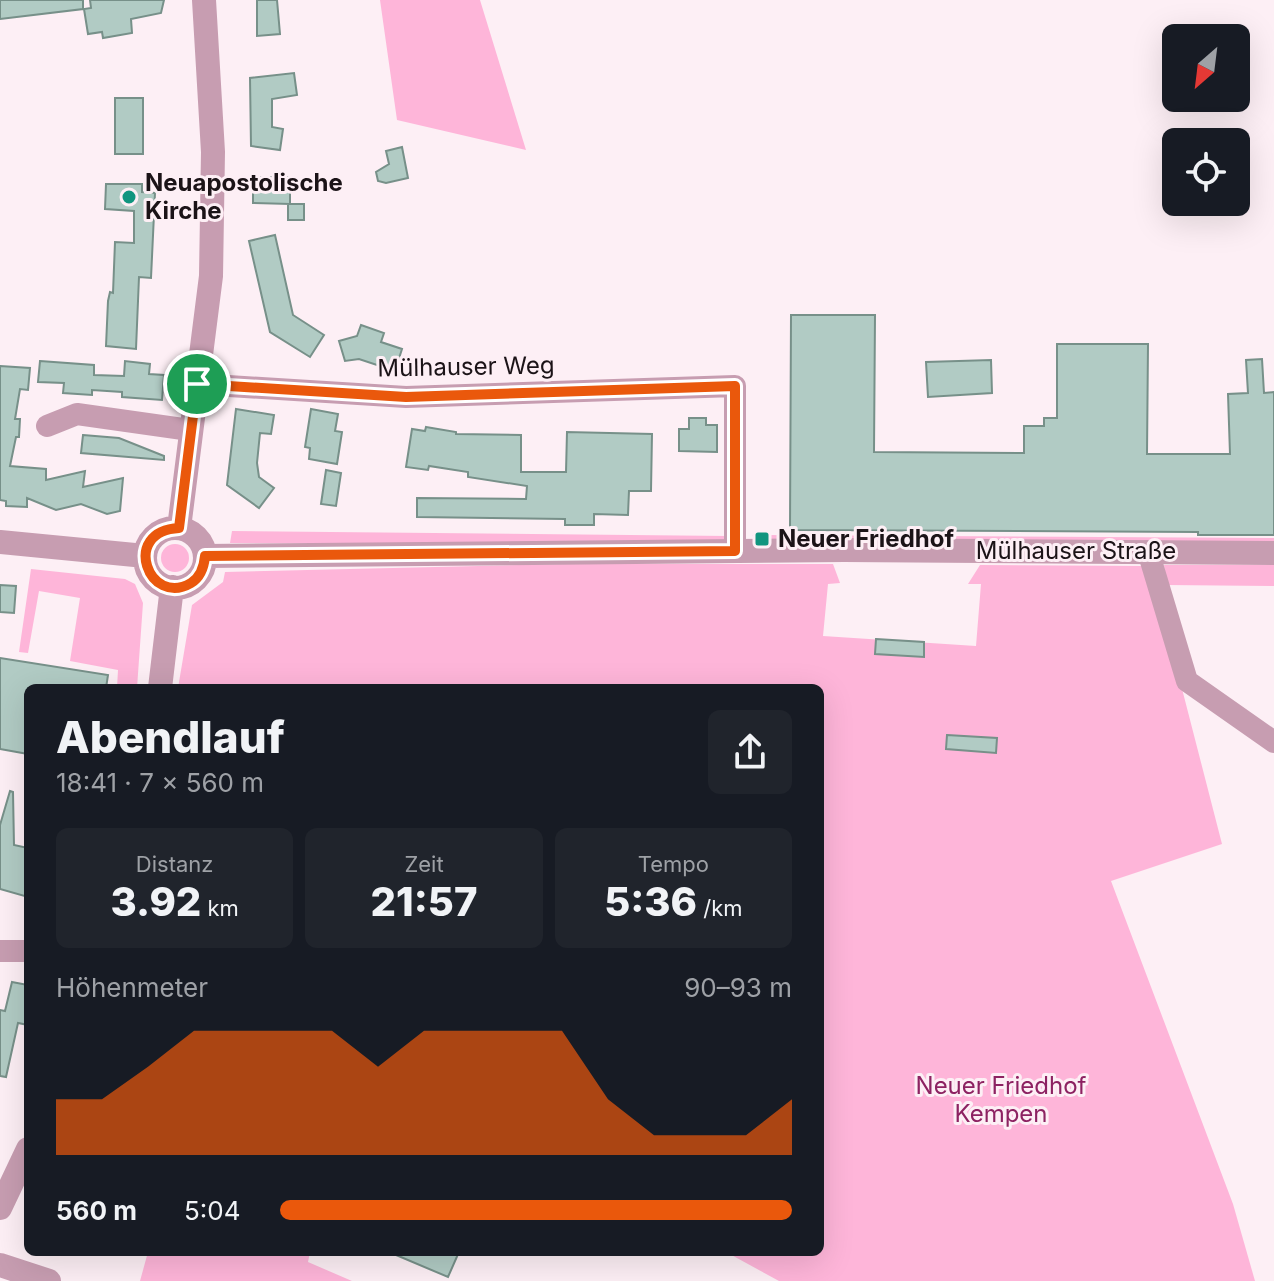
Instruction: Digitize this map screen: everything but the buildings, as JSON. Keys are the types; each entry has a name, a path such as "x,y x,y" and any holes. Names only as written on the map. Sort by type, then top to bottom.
{"street":[{"path":"179,528 211,276 213,152 204,0"},
{"name":"Mülhauser Weg","path":"197,384 406,397 735,386 735,551"},
{"path":"47,426 77,414 190,430"},
{"path":"179,528 197,538 205,556 195,579 188,584 172,587 163,585 149,573 145,556 153,538 160,532 179,528"},
{"path":"0,542 145,556"},
{"name":"Mülhauser Straße","path":"205,556 735,551 1274,553"},
{"path":"1148,551 1187,681 1274,742"},
{"path":"160,684 172,587"},
{"path":"0,951 24,951"},
{"path":"0,1208 24,1157"},
{"path":"0,1265 49,1281"}],"green space":[{"path":"380,0 480,0 526,150 397,120"},
{"path":"232,531 728,536 720,544 230,543"},
{"path":"752,535 1274,538 1274,546 764,543"},
{"path":"175,544 185,548 189,558 185,568 175,572 165,568 161,558 165,548"},
{"name":"Neuer Friedhof Kempen","path":"565,564 833,564 840,583 828,584 823,636 976,646 981,584 968,584 980,565 1144,566 1180,681 1222,844 1111,881 1233,1204 1255,1281 779,1281 733,1256 824,1256 824,684 179,684 192,605 223,582 225,572"},
{"path":"1164,565 1274,565 1274,586 1166,585"},
{"path":"31,569 125,579 135,584 143,603 137,684 117,684 118,670 70,661 80,598 39,591 28,653 19,652"},
{"path":"147,1256 309,1256 308,1262 352,1281 140,1281"}],"place":[{"name":"Neuapostolische Kirche","path":"129,197"},
{"name":"Neuer Friedhof","path":"762,539"}],"route":[{"path":"197,384 406,397 735,386 735,551 205,556 201,572 188,584 180,587 163,585 149,573 145,556 147,546 160,532 179,528 197,384"}]}
